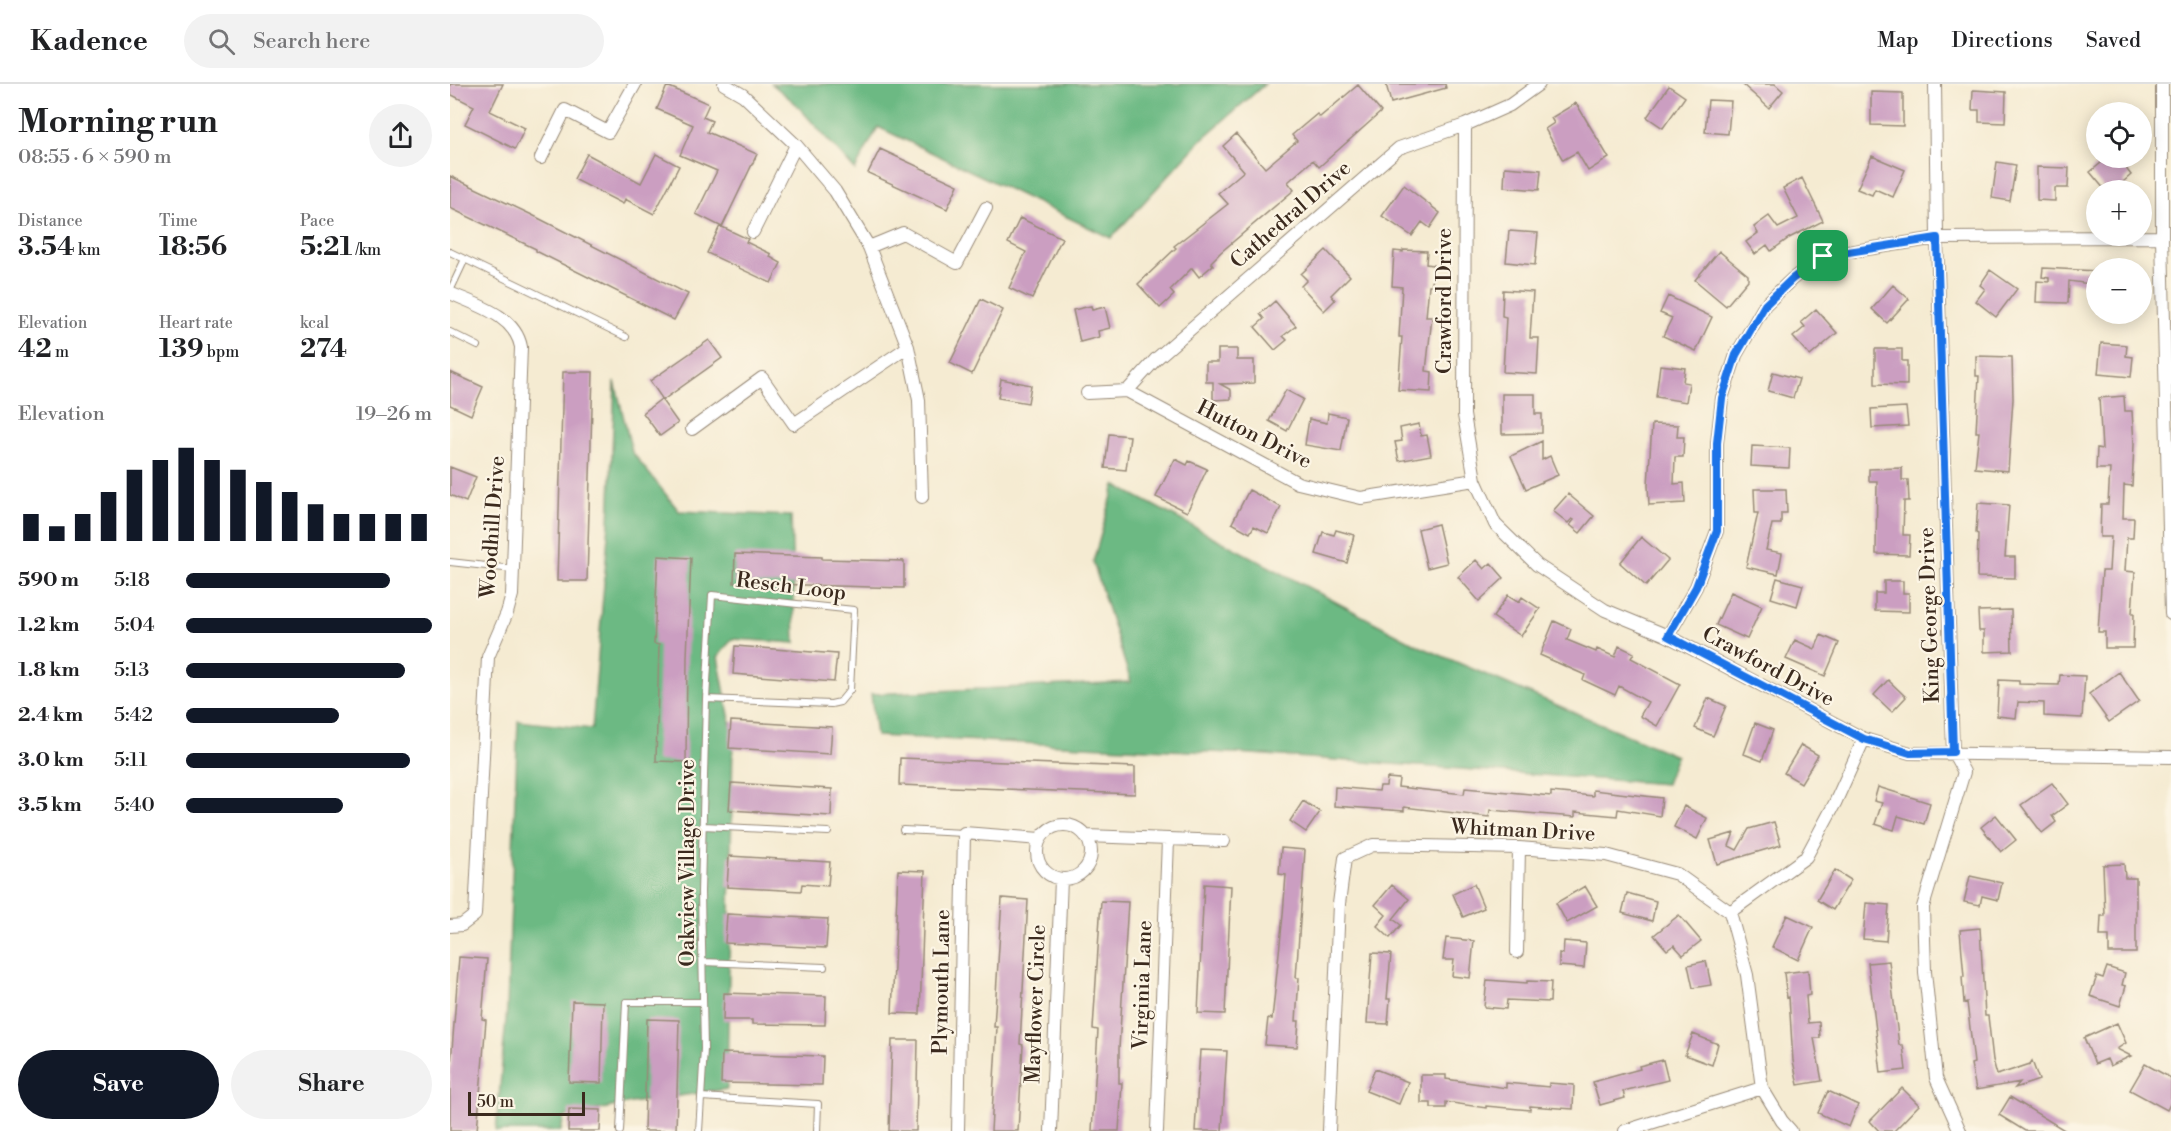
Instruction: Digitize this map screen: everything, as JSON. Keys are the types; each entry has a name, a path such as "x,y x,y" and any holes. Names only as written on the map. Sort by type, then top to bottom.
{"street":[{"path":"541,158 565,110 608,132 635,84"},
{"path":"724,84 743,95 796,145 836,191 869,247 908,347 919,400 922,497"},
{"name":"Cathedral Drive","path":"1128,391 1156,359 1399,148 1465,125 1510,105 1539,84"},
{"name":"King George Drive","path":"1935,84 1937,238 1953,752 1964,772 1923,907 1925,972 1936,1078 1960,1131"},
{"path":"2162,84 2162,237 2171,614"},
{"name":"Crawford Drive","path":"1465,125 1464,415 1475,480 1495,524 1536,566 1605,610 1668,636 1864,739 1910,753 2171,757"},
{"path":"753,232 796,145"},
{"path":"869,247 903,233 957,264 986,208"},
{"path":"1668,636 1696,587 1717,531 1717,443 1722,398 1736,355 1765,305 1792,279 1823,256 1937,238 2162,237"},
{"name":"Woodhill Drive","path":"450,292 501,317 512,327 520,339 521,368 512,595 507,613 488,657 475,915 462,925 450,926"},
{"path":"692,429 762,378 794,424 908,347"},
{"path":"1086,393 1128,391"},
{"name":"Hutton Drive","path":"1128,391 1298,483 1361,498 1475,480"},
{"path":"1791,1131 1782,1121 1762,1088 1747,975 1730,912 1806,856 1835,803 1864,739"},
{"path":"1067,825 1077,828 1086,836 1090,844 1091,855 1088,865 1081,873 1072,878 1061,879 1051,876 1043,869 1038,860 1037,849 1040,839 1047,831 1057,826 1067,825"},
{"path":"964,833 1040,839"},
{"name":"Plymouth Lane","path":"958,1131 964,833"},
{"path":"1086,836 1224,841"},
{"name":"Virginia Lane","path":"1157,1131 1168,840"},
{"name":"Whitman Drive","path":"1329,1131 1339,904 1345,858 1373,844 1519,848 1606,855 1677,874 1730,912"},
{"path":"1517,952 1519,848"},
{"name":"Mayflower Circle","path":"1051,1131 1061,879"},
{"path":"1625,1131 1762,1088"}],"lane":[{"path":"450,252 626,337"},
{"path":"450,292 465,259"},
{"path":"450,332 478,346"},
{"path":"450,561 457,564 513,569"},
{"name":"Oakview Village Drive","path":"699,1131 704,1048 701,892 706,699 712,595"},
{"name":"Resch Loop","path":"706,699 831,704 840,702 850,690 854,610 712,595"},
{"path":"703,826 828,832"},
{"path":"903,830 964,833"},
{"path":"703,962 824,967"},
{"path":"620,1131 626,1002 703,1002"},
{"path":"701,1097 818,1104 818,1131"}],"green space":[{"path":"772,84 1265,84 1202,139 1111,238 878,127 855,170 795,103"},
{"path":"615,382 632,452 679,511 791,516 795,643 732,639 718,657 733,736 727,1089 631,1103 564,1117 561,1131 496,1131 507,1008 518,721 592,729 609,523"},
{"path":"1115,485 1419,646 1676,756 1666,784 1252,754 876,736 871,694 1131,682 1093,562"}],"building":[{"path":"450,84 503,84 490,111 525,128 515,149 465,124 474,106 450,94"},
{"path":"1386,84 1445,84 1446,88 1391,103"},
{"path":"1742,84 1775,84 1783,91 1769,108"},
{"path":"1358,85 1381,112 1319,167 1313,160 1288,182 1294,190 1221,252 1211,262 1213,265 1199,277 1192,268 1170,290 1174,295 1160,308 1138,284 1176,248 1174,246 1228,204 1218,193 1244,171 1223,146 1236,134 1265,168 1297,141 1292,135 1317,114 1320,117"},
{"path":"667,86 709,104 703,117 712,121 707,132 757,154 722,227 696,214 717,171 680,155 693,125 657,109"},
{"path":"1669,86 1685,97 1663,128 1647,117"},
{"path":"1973,90 2006,92 2005,123 1979,122 1979,110 1972,110"},
{"path":"1871,92 1903,93 1903,126 1871,125"},
{"path":"1708,100 1731,101 1728,134 1705,132"},
{"path":"1576,103 1609,158 1588,171 1577,152 1563,160 1545,129 1554,123 1551,118"},
{"path":"880,149 958,185 947,209 868,173"},
{"path":"587,154 641,183 656,154 679,166 654,214 625,199 623,204 574,179"},
{"path":"1872,156 1905,170 1893,197 1875,189 1872,195 1857,189"},
{"path":"1997,162 2016,165 2010,201 1992,198"},
{"path":"1505,167 1541,170 1539,190 1504,187"},
{"path":"2037,167 2069,168 2068,188 2055,188 2055,201 2037,200"},
{"path":"2095,168 2126,168 2131,175 2125,180 2097,180 2090,172"},
{"path":"450,176 688,294 674,320 450,208"},
{"path":"1802,178 1823,221 1789,238 1771,251 1767,245 1755,254 1746,242 1758,233 1754,227 1769,216 1778,228 1798,218 1783,188"},
{"path":"1404,185 1440,213 1430,228 1422,222 1412,236 1382,216"},
{"path":"1020,218 1062,238 1032,299 1009,288 1026,252 1008,243"},
{"path":"720,226 748,239 746,242 771,254 770,257 781,263 771,283 707,253"},
{"path":"1509,231 1538,233 1535,265 1506,262"},
{"path":"1326,250 1350,276 1331,295 1335,300 1324,311 1301,286 1307,280 1301,274"},
{"path":"1403,250 1427,251 1426,264 1433,265 1426,317 1432,317 1426,371 1432,372 1431,392 1398,390 1402,337 1399,337 1402,287 1392,286 1394,251 1403,252"},
{"path":"1719,251 1748,275 1748,280 1726,306 1695,280"},
{"path":"2043,268 2086,270 2086,283 2069,281 2068,303 2036,302 2037,281 2049,282 2049,278 2042,277"},
{"path":"1990,270 2017,289 1996,317 1976,301 1985,289 1980,285"},
{"path":"1893,285 1909,299 1887,323 1872,309"},
{"path":"1503,290 1533,292 1530,338 1539,338 1537,374 1503,372 1506,317 1502,316"},
{"path":"1668,296 1712,317 1696,351 1663,336 1672,318 1660,313"},
{"path":"981,299 1003,310 972,374 950,363"},
{"path":"1275,301 1296,326 1283,336 1287,340 1275,350 1255,327 1264,319 1260,314"},
{"path":"1091,306 1092,310 1105,307 1110,328 1098,331 1099,337 1080,342 1073,310"},
{"path":"1816,309 1837,333 1810,356 1793,337 1805,327 1801,322"},
{"path":"709,340 722,358 663,400 650,381"},
{"path":"2101,343 2127,345 2126,356 2133,357 2131,377 2098,374"},
{"path":"1218,349 1237,349 1237,360 1254,360 1254,383 1220,384 1231,390 1231,399 1213,400 1213,382 1206,382 1206,362 1218,362"},
{"path":"1875,349 1902,349 1902,361 1907,361 1907,385 1875,384"},
{"path":"1976,356 2012,357 2013,399 2008,471 1975,468 1979,432 1976,432 1979,376 1976,376"},
{"path":"1660,365 1685,368 1683,382 1689,383 1686,402 1656,397"},
{"path":"450,372 483,387 471,415 450,405"},
{"path":"563,372 593,372 587,581 557,581"},
{"path":"1773,372 1799,379 1793,398 1768,391"},
{"path":"1001,379 1031,385 1028,403 998,398"},
{"path":"1286,390 1303,399 1287,431 1269,421"},
{"path":"1502,394 1535,394 1535,414 1542,414 1542,433 1502,434"},
{"path":"2124,396 2125,411 2132,411 2134,444 2132,486 2124,485 2123,518 2134,518 2133,538 2127,538 2125,571 2135,572 2132,613 2134,613 2133,648 2105,648 2105,632 2098,632 2102,571 2109,571 2111,537 2100,537 2101,504 2108,504 2110,469 2096,469 2097,448 2102,449 2099,398"},
{"path":"661,399 678,423 660,436 643,413"},
{"path":"1906,407 1908,426 1872,428 1871,409"},
{"path":"1328,413 1347,417 1341,451 1305,445 1309,419 1327,423"},
{"path":"1419,424 1421,436 1427,435 1431,455 1399,461 1395,442 1402,441 1400,428"},
{"path":"1652,424 1678,425 1677,437 1684,437 1683,457 1675,457 1674,484 1684,483 1685,503 1649,505"},
{"path":"1109,434 1130,436 1126,470 1105,468"},
{"path":"1542,441 1542,460 1550,456 1558,475 1526,489 1511,456"},
{"path":"1752,446 1790,448 1789,468 1751,466"},
{"path":"1175,459 1187,465 1189,461 1207,469 1187,512 1156,497"},
{"path":"450,467 476,477 466,502 450,495"},
{"path":"1902,468 1902,480 1908,480 1909,501 1904,501 1903,535 1910,535 1909,555 1876,554 1877,481 1869,481 1869,469"},
{"path":"1754,489 1786,489 1787,513 1781,513 1781,524 1772,524 1766,550 1782,553 1778,574 1746,567 1758,513 1755,513"},
{"path":"1249,490 1281,507 1268,533 1254,526 1250,533 1232,523"},
{"path":"1568,494 1594,516 1580,533 1570,525 1574,520 1568,523 1553,511"},
{"path":"1978,503 2009,505 2005,557 2015,557 2015,578 1977,577"},
{"path":"1438,524 1447,563 1427,568 1418,529"},
{"path":"1336,530 1354,535 1347,563 1316,554 1323,532 1334,535"},
{"path":"1641,537 1668,560 1646,586 1620,563"},
{"path":"735,554 904,561 904,588 734,583"},
{"path":"658,556 691,558 686,762 656,761 659,645 654,644"},
{"path":"1476,560 1484,569 1491,563 1504,578 1479,601 1458,577"},
{"path":"1777,578 1803,585 1797,606 1771,598"},
{"path":"1884,581 1903,581 1903,593 1909,593 1909,612 1875,611 1875,593 1884,593"},
{"path":"1731,592 1762,606 1747,639 1716,625"},
{"path":"1508,595 1519,602 1522,597 1540,609 1521,636 1493,617"},
{"path":"2011,610 2012,651 1984,652 1984,631 1979,631 1978,611"},
{"path":"1554,621 1571,629 1567,640 1615,657 1619,646 1634,653 1631,658 1680,684 1657,726 1640,716 1648,702 1619,686 1615,695 1583,680 1585,675 1540,655"},
{"path":"1821,635 1839,643 1825,676 1786,659 1795,640 1815,649"},
{"path":"735,646 837,654 834,682 733,674"},
{"path":"2119,672 2139,701 2109,722 2089,694"},
{"path":"2060,675 2085,676 2082,718 2044,716 2044,703 2018,702 2016,718 1997,716 1999,680 2019,681 2019,684 2059,685"},
{"path":"1888,680 1906,697 1892,712 1874,695"},
{"path":"1708,698 1726,706 1713,736 1695,728"},
{"path":"731,721 832,727 830,754 729,748"},
{"path":"1755,723 1773,730 1762,761 1744,754"},
{"path":"1801,745 1818,755 1801,783 1784,773"},
{"path":"900,758 1135,767 1135,794 899,785"},
{"path":"1387,778 1399,779 1398,787 1464,794 1465,788 1551,796 1551,792 1593,796 1593,790 1662,798 1660,816 1618,809 1617,816 1575,812 1575,817 1490,810 1489,817 1404,807 1404,811 1334,806 1335,787 1379,791 1380,786 1386,786"},
{"path":"731,783 832,789 831,816 729,810"},
{"path":"2052,783 2068,804 2052,816 2056,822 2042,833 2021,805"},
{"path":"1878,787 1930,803 1924,824 1898,816 1894,830 1875,824 1882,803 1874,801"},
{"path":"1303,801 1320,812 1306,832 1290,821"},
{"path":"1684,806 1707,818 1697,839 1674,827"},
{"path":"1996,815 2016,840 2001,852 1981,827"},
{"path":"1774,822 1781,845 1717,864 1710,840 1734,833 1729,846 1737,850 1749,829"},
{"path":"1281,848 1305,850 1296,978 1299,978 1297,1047 1265,1045 1268,1018 1272,1019 1283,915 1286,875 1279,874"},
{"path":"729,856 830,862 828,886 802,884 801,891 727,887"},
{"path":"2124,864 2125,878 2136,878 2136,953 2109,953 2109,936 2100,936 2101,916 2105,916 2103,865"},
{"path":"898,870 925,871 920,1014 892,1013"},
{"path":"1835,870 1851,880 1833,910 1817,900"},
{"path":"1970,876 2002,883 1998,900 1982,896 1980,905 1964,902"},
{"path":"1204,884 1231,886 1225,1014 1198,1013"},
{"path":"1474,884 1484,908 1463,917 1453,894"},
{"path":"1392,885 1409,899 1393,919 1401,925 1390,938 1377,926 1386,915 1375,905"},
{"path":"1585,886 1597,906 1567,923 1556,903"},
{"path":"1627,893 1656,901 1652,921 1622,913"},
{"path":"1002,898 1028,900 1018,1131 991,1131 997,1027 994,1027"},
{"path":"1101,901 1128,902 1119,1048 1119,1083 1122,1083 1119,1131 1092,1131 1098,1030 1093,1029"},
{"path":"1866,903 1889,905 1886,941 1863,939"},
{"path":"727,914 828,919 826,948 725,943"},
{"path":"1679,915 1701,941 1683,955 1674,945 1667,950 1654,935"},
{"path":"1787,915 1813,927 1798,960 1772,947"},
{"path":"1980,928 1985,1016 1988,1016 1997,1075 2030,1064 2032,1061 2039,1080 2015,1088 2020,1082 1976,1090 1971,1064 1974,1063 1967,1002 1964,1003 1960,930"},
{"path":"1446,938 1474,941 1470,978 1452,976 1454,960 1443,960"},
{"path":"1564,941 1586,943 1584,968 1559,966 1559,953 1563,954"},
{"path":"1372,953 1391,954 1387,999 1390,999 1388,1024 1367,1023"},
{"path":"459,957 487,959 482,1019 486,1020 477,1131 450,1131 450,1077"},
{"path":"1706,961 1711,985 1693,988 1688,965"},
{"path":"1889,961 1899,1045 1903,1045 1906,1070 1881,1073 1868,963"},
{"path":"2107,967 2125,973 2122,985 2126,986 2120,1006 2090,996 2097,976 2103,978"},
{"path":"1808,970 1810,995 1806,996 1808,1023 1819,1022 1820,1038 1814,1038 1822,1081 1798,1085 1793,1061 1789,997 1787,998 1784,973"},
{"path":"1487,980 1551,982 1550,1002 1507,1000 1506,1009 1484,1007"},
{"path":"724,993 826,996 825,1025 752,1024 752,1020 723,1020"},
{"path":"572,1001 603,1002 601,1083 569,1082"},
{"path":"647,1019 679,1020 676,1131 644,1131"},
{"path":"2117,1023 2126,1043 2117,1049 2131,1056 2110,1066 2107,1059 2095,1064 2084,1038"},
{"path":"1693,1034 1718,1044 1712,1065 1685,1055"},
{"path":"892,1040 918,1040 916,1131 889,1131"},
{"path":"1200,1050 1227,1051 1222,1131 1195,1131"},
{"path":"722,1053 823,1056 822,1085 721,1083"},
{"path":"1663,1060 1668,1080 1623,1091 1625,1098 1600,1105 1593,1082"},
{"path":"2145,1064 2171,1078 2171,1102 2167,1110 2130,1090"},
{"path":"1375,1069 1408,1082 1399,1104 1366,1091"},
{"path":"1421,1075 1446,1075 1446,1079 1506,1088 1506,1083 1549,1087 1549,1083 1574,1085 1573,1109 1530,1106 1530,1110 1486,1106 1486,1108 1446,1102 1446,1108 1431,1108 1431,1103 1421,1103"},
{"path":"1902,1088 1919,1105 1894,1131 1879,1131 1870,1121"},
{"path":"1828,1091 1858,1105 1849,1127 1818,1113"},
{"path":"2010,1097 2066,1131 2025,1131 1999,1115"},
{"path":"569,1109 601,1110 600,1131 568,1131"}],"route":[{"path":"1937,238 1953,752 1910,753 1864,739 1668,636 1696,587 1717,531 1717,443 1722,398 1736,355 1765,305 1792,279 1823,256 1937,238"}]}
